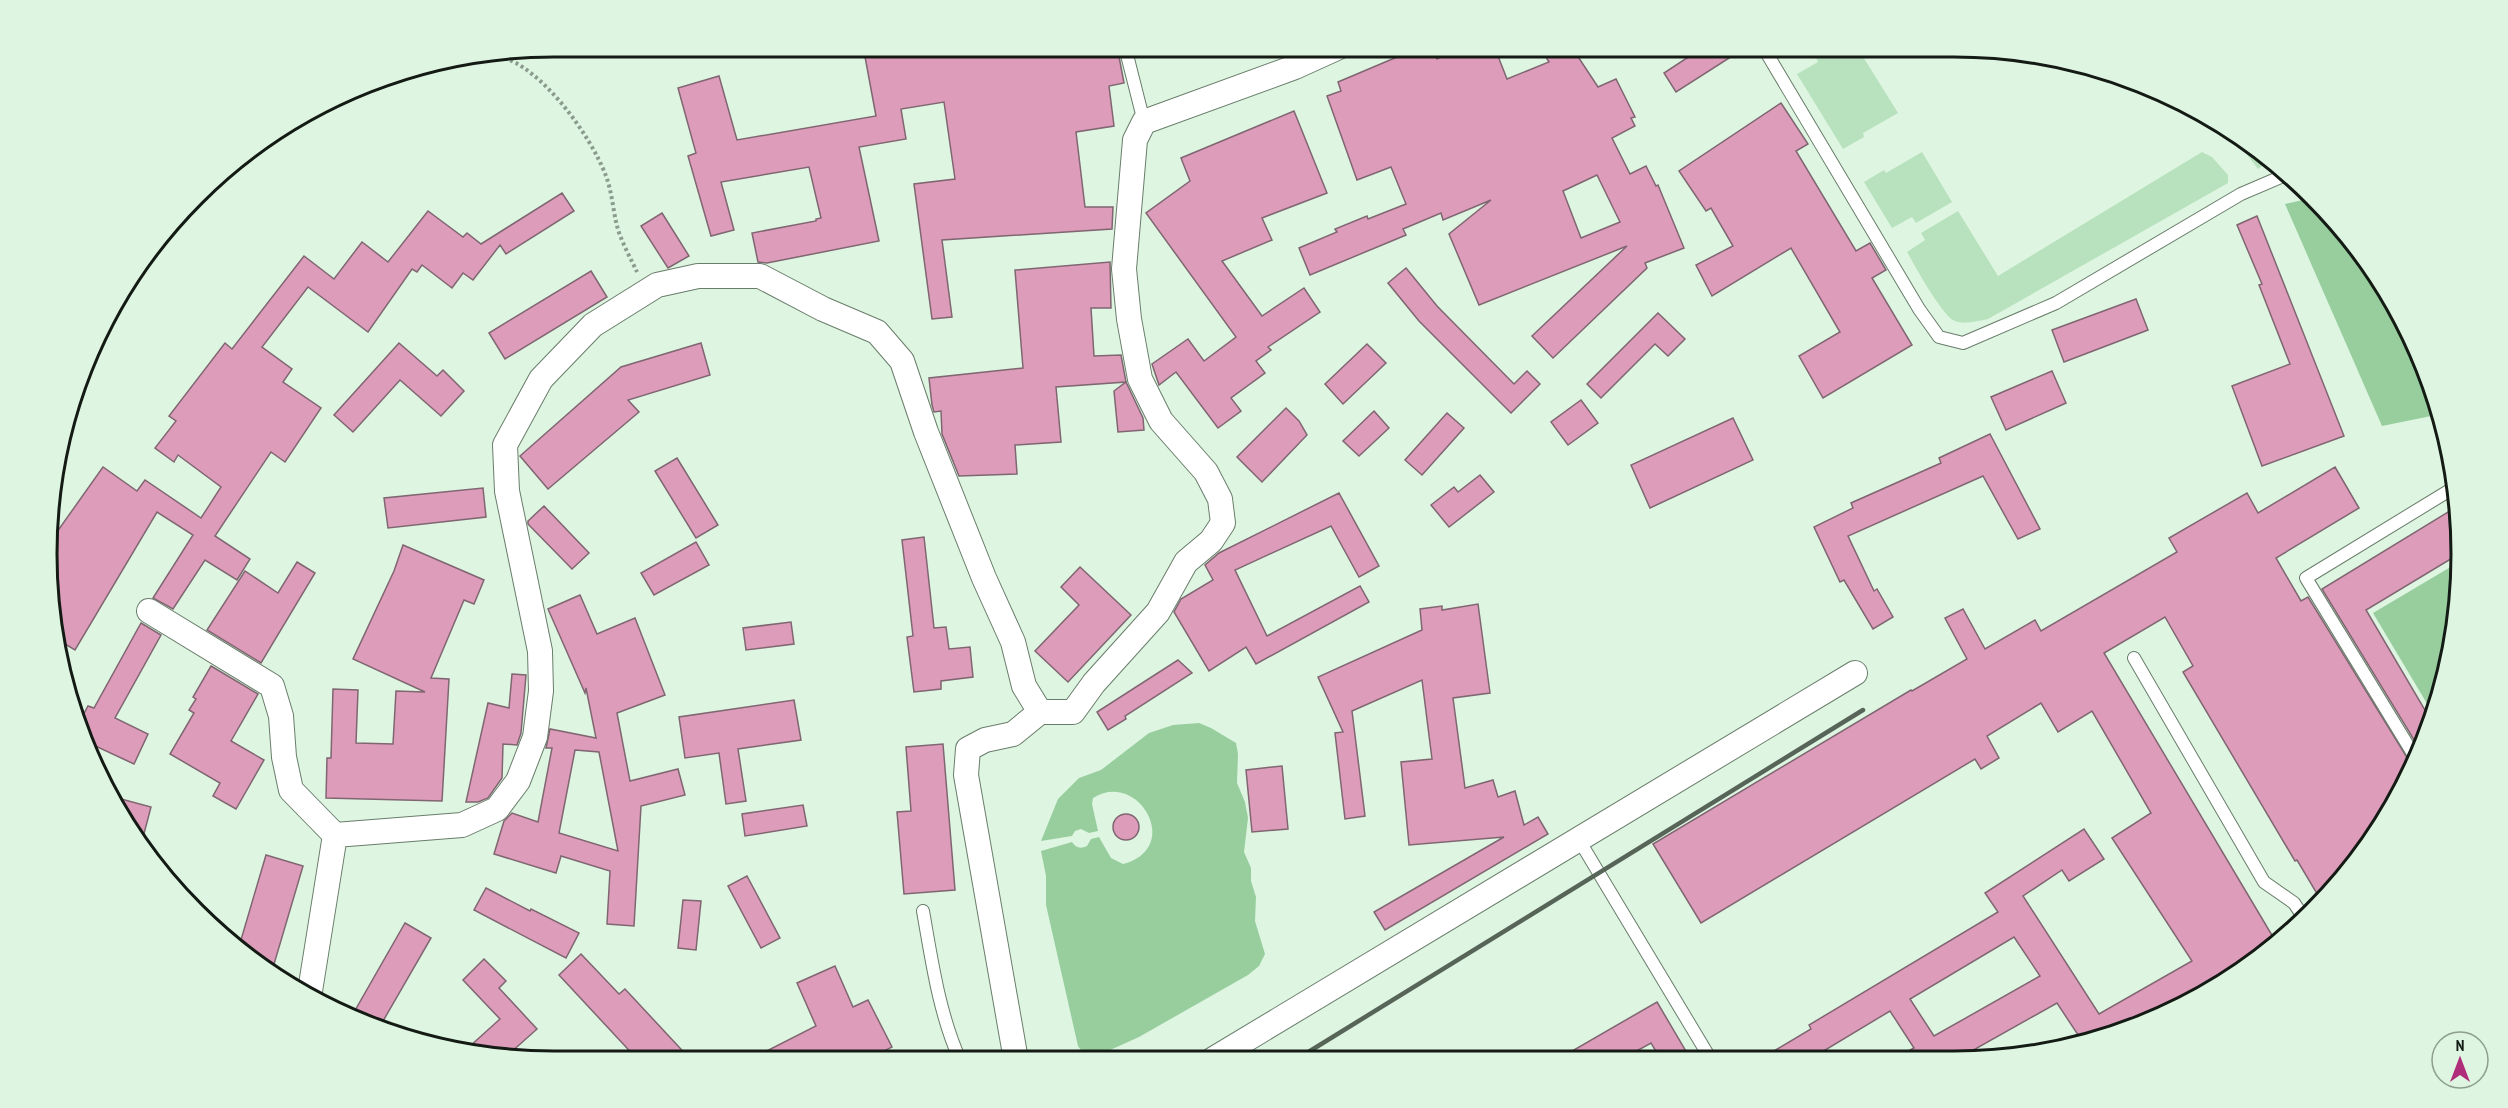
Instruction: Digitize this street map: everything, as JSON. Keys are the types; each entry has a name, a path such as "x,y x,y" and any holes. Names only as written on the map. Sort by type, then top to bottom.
{"street":[{"path":"1014,1051 966,775 968,749 985,740 1012,734 1040,712 1073,712 1094,683 1158,612 1186,562 1211,541 1223,524 1220,499 1206,472 1161,421 1140,379 1129,320 1125,269 1135,140 1144,122 1316,57"},
{"path":"335,835 462,825 497,809 518,781 536,737 541,691 540,651 507,491 505,446 541,379 594,325 657,285 699,276 760,276 822,309 877,332 902,361 926,432 980,568 1013,642 1024,686 1040,712"},
{"path":"149,611 272,686 281,716 284,757 291,790 335,835"},
{"path":"1227,1051 1371,962 1579,840 1855,673"},
{"path":"311,987 335,835"}],"lane":[{"path":"1128,57 1144,122"},
{"path":"1770,57 1919,309 1939,337 1963,343 2056,303 2241,194 2279,178"},
{"path":"2411,750 2306,578 2447,492"},
{"path":"2133,658 2264,882 2294,903 2299,911"},
{"path":"1579,840 1706,1051"},
{"path":"923,911 939,1000 956,1051"}],"path":[{"path":"510,59 541,82 582,132 606,177 618,228 645,292"}],"shaded area":[{"path":"1863,57 1898,113 1863,133 1864,137 1843,149 1797,74 1818,62 1816,58"},
{"path":"2244,151 2263,165 2258,169"},
{"path":"1922,152 1952,202 1916,223 1912,217 1892,228 1864,182 1884,170 1886,173"},
{"path":"2202,152 2212,157 2228,175 2228,183 1988,319 1963,323 1950,317 1929,290 1907,252 1925,240 1921,233 1958,211 1998,276"},
{"path":"2302,200 2328,226 2367,278 2400,334 2425,394 2431,416 2382,426 2285,204"},
{"path":"2451,567 2447,619 2428,705 2373,613"},
{"path":"1199,723 1236,743 1237,783 1245,802 1248,818 1244,852 1251,868 1251,881 1256,897 1255,921 1265,954 1259,966 1248,975 1139,1037 1108,1051 1082,1051 1078,1046 1046,905 1046,876 1041,851 1072,842 1077,847 1087,846 1091,839 1099,837 1111,858 1123,864 1141,855 1150,843 1152,828 1148,814 1138,802 1125,794 1110,792 1093,798 1092,804 1098,831 1089,833 1081,829 1075,831 1072,836 1041,841 1058,799 1079,778 1101,770 1149,733 1173,725"}],"building":[{"path":"865,57 1119,57 1124,83 1109,86 1114,126 1076,132 1085,207 1113,207 1112,229 942,240 952,317 932,319 914,184 955,179 944,102 901,109 906,139 859,147 879,241 767,263 758,262 752,233 816,221 821,218 809,167 721,182 734,230 711,236 688,156 696,153 678,88 719,76 737,140 876,116"},
{"path":"1397,57 1436,57 1437,59 1441,57 1498,57 1507,79 1549,62 1546,57 1578,57 1598,87 1616,79 1635,117 1631,118 1635,126 1612,138 1630,174 1646,166 1656,186 1658,185 1684,248 1645,263 1647,268 1553,358 1532,336 1627,246 1479,305 1449,234 1491,200 1443,220 1441,213 1403,229 1406,235 1310,275 1299,248 1337,232 1335,229 1406,204 1391,167 1357,180 1327,96 1341,91 1338,82","holes":["1597,175 1620,222 1581,238 1563,191"]},
{"path":"1688,57 1731,57 1676,92 1664,73"},
{"path":"1781,103 1808,144 1796,151 1856,251 1870,243 1886,270 1872,278 1912,345 1823,398 1799,356 1840,332 1791,248 1712,296 1696,265 1733,246 1711,208 1706,211 1679,171"},
{"path":"1294,111 1327,193 1262,218 1272,240 1222,261 1262,316 1304,288 1320,312 1268,347 1271,350 1256,361 1265,373 1231,398 1241,411 1218,428 1176,372 1159,385 1152,364 1188,339 1204,361 1236,337 1146,213 1190,181 1181,158"},
{"path":"562,193 574,211 506,254 500,245 473,280 463,273 452,288 422,265 417,272 412,269 368,332 308,287 262,347 292,369 283,382 321,408 285,462 271,452 215,536 250,559 237,580 205,560 173,609 153,598 193,535 157,512 75,650 66,644 58,587 58,531 103,467 137,491 145,480 201,518 221,487 178,455 174,462 155,448 176,421 169,416 225,343 232,349 304,256 334,279 362,242 388,262 428,211 463,237 467,233 481,244"},
{"path":"662,213 689,256 668,268 641,226"},
{"path":"2257,216 2344,436 2262,466 2232,386 2290,364 2259,285 2262,284 2237,225"},
{"path":"1110,262 1111,308 1091,308 1094,356 1121,355 1126,382 1056,387 1061,442 1015,445 1017,474 959,476 942,434 941,411 934,412 929,378 1023,368 1015,270"},
{"path":"1406,268 1437,306 1514,384 1527,371 1540,384 1511,413 1419,321 1388,283"},
{"path":"591,271 607,297 505,359 489,333"},
{"path":"2136,299 2148,330 2064,362 2052,330"},
{"path":"1658,313 1685,339 1668,356 1655,344 1601,398 1587,384"},
{"path":"399,343 437,376 443,370 464,391 441,416 400,380 353,432 334,415"},
{"path":"701,343 710,375 628,400 639,412 548,489 520,456 621,367"},
{"path":"1367,344 1386,363 1343,404 1325,384"},
{"path":"2052,371 2066,403 2006,430 1991,397"},
{"path":"1126,382 1143,418 1144,430 1118,432 1114,391"},
{"path":"1581,400 1598,423 1568,445 1551,422"},
{"path":"1286,408 1299,421 1307,435 1262,482 1237,457"},
{"path":"1374,411 1389,428 1359,456 1343,441"},
{"path":"1447,413 1464,428 1422,475 1405,460"},
{"path":"1733,418 1753,460 1650,508 1631,465"},
{"path":"1990,434 2040,529 2018,539 1983,476 1848,536 1874,591 1877,589 1893,617 1873,629 1844,580 1840,582 1814,527 1853,508 1851,503 1941,463 1939,458"},
{"path":"677,458 718,525 696,538 655,471"},
{"path":"2335,467 2359,508 2276,558 2301,601 2308,597 2407,758 2367,830 2328,882 2317,893 2297,860 2295,861 2183,672 2193,666 2165,617 2104,653 2272,936 2230,967 2174,1000 2114,1025 2083,1034 2078,1035 2057,1003 1973,1050 1908,1051 1914,1048 1890,1011 1824,1051 1774,1051 1811,1029 1809,1025 1998,912 1985,893 2084,829 2104,859 2069,881 2062,870 2023,896 2099,1014 2192,961 2112,838 2151,813 2092,711 2058,732 2041,703 1987,736 1999,758 1981,769 1975,759 1701,923 1653,844 1967,659 1945,618 1963,609 1985,649 2035,620 2041,631 2177,552 2169,538 2247,493 2258,513","holes":["2014,937 2040,976 1934,1036 1910,999"]},
{"path":"1480,475 1494,492 1449,527 1431,505 1454,487 1458,492"},
{"path":"483,488 486,517 388,528 384,498"},
{"path":"1339,493 1379,566 1359,577 1331,526 1235,570 1267,636 1360,586 1369,602 1256,664 1246,647 1209,671 1174,612 1181,599 1213,580 1205,565 1219,553"},
{"path":"544,506 589,553 572,569 528,524 528,521"},
{"path":"2449,511 2451,559 2366,610 2426,711 2414,740 2322,589"},
{"path":"924,537 934,628 946,627 949,649 970,647 973,677 941,681 941,689 914,692 907,637 913,636 902,540"},
{"path":"696,542 709,565 654,595 641,573"},
{"path":"403,545 484,580 474,604 464,600 431,678 449,679 442,801 326,798 327,758 331,758 333,689 358,690 356,743 393,744 396,691 425,692 353,659 394,571"},
{"path":"297,562 315,573 261,663 207,630 245,571 278,593"},
{"path":"1080,567 1131,615 1068,682 1035,651 1079,605 1061,587"},
{"path":"580,595 597,634 635,618 665,695 617,713 630,781 678,769 685,795 641,806 634,926 607,924 610,871 561,856 556,873 494,854 504,821 512,813 538,822 552,748 546,748 550,729 596,738 586,688 585,693 548,609","holes":["575,750 599,752 618,851 559,833"]},
{"path":"1478,604 1490,693 1453,698 1465,788 1493,780 1498,797 1515,791 1524,825 1538,817 1548,834 1385,930 1374,912 1504,837 1409,845 1401,762 1432,759 1422,680 1352,711 1365,816 1345,819 1335,733 1343,732 1318,677 1422,630 1420,609 1442,606 1442,610"},
{"path":"791,622 794,644 746,650 743,628"},
{"path":"141,623 161,635 115,718 148,734 134,764 96,746 83,715 88,706 94,708"},
{"path":"1178,660 1192,673 1125,716 1126,719 1108,730 1097,712"},
{"path":"211,666 258,694 231,741 264,760 236,809 213,796 220,783 170,754 194,713 189,710 196,699 193,697"},
{"path":"512,674 526,675 521,733 517,745 503,744 502,778 488,798 478,802 466,802 488,703 509,708"},
{"path":"794,700 801,740 738,749 746,801 726,804 719,753 685,758 679,717"},
{"path":"943,744 955,890 904,894 897,812 911,811 906,747"},
{"path":"1282,766 1288,829 1252,832 1246,770"},
{"path":"122,799 151,807 144,834"},
{"path":"803,805 807,826 745,836 742,814"},
{"path":"1126,814 1135,818 1139,827 1135,836 1126,840 1117,836 1113,827 1117,818"},
{"path":"266,855 303,866 274,964 241,940"},
{"path":"747,876 780,938 761,948 728,886"},
{"path":"486,888 579,933 566,958 474,910"},
{"path":"683,900 701,901 696,950 678,948"},
{"path":"405,923 431,938 383,1021 356,1009"},
{"path":"581,954 619,994 625,989 683,1051 630,1051 559,975"},
{"path":"484,959 506,981 499,988 537,1029 514,1049 472,1044 500,1019 463,980"},
{"path":"835,966 853,1007 868,1000 892,1047 884,1051 767,1051 816,1026 797,983"},
{"path":"1657,1002 1686,1051 1656,1051 1651,1043 1637,1051 1572,1051"}],"railway":[{"path":"1310,1051 1863,710"}]}
